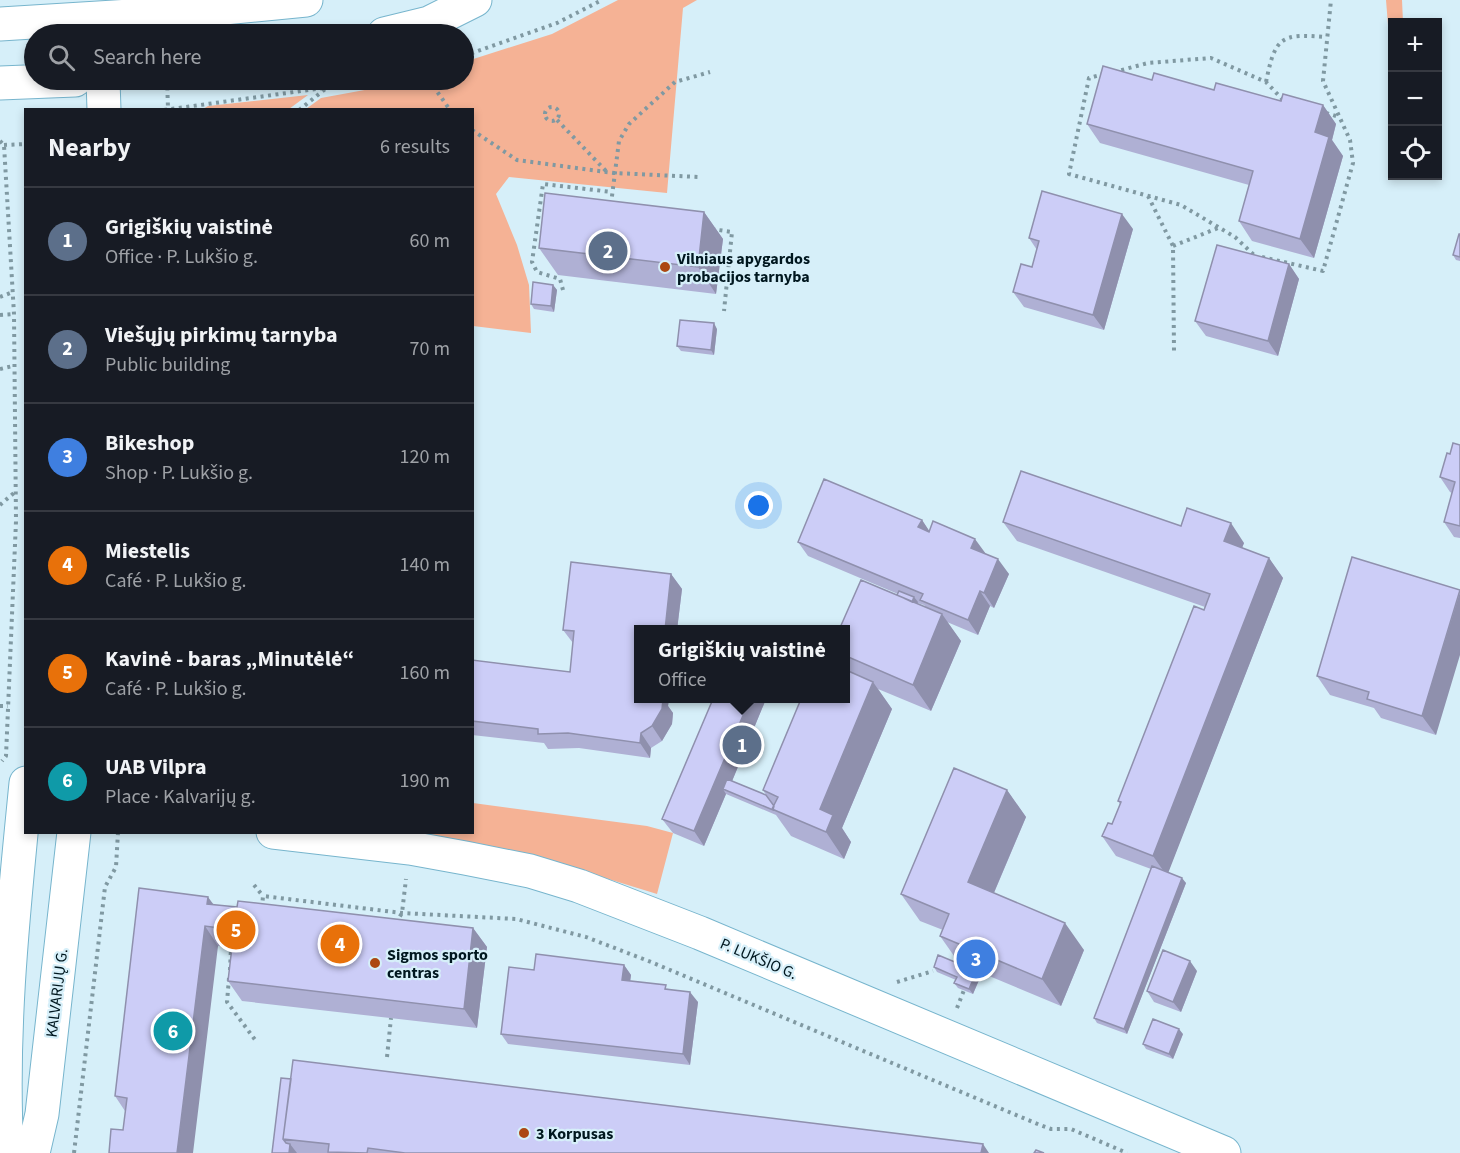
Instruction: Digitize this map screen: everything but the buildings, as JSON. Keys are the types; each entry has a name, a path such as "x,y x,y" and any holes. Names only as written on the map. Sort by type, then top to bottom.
{"main road":[{"path":"0,24 306,0"},
{"path":"425,24 475,0"},
{"path":"0,83 24,85"},
{"path":"103,90 104,108"},
{"path":"7,1153 3,1105 8,963 24,809"},
{"name":"KALVARIJŲ G.","path":"33,1153 42,1114 74,834"},
{"name":"P. LUKŠIO G.","path":"290,834 410,848 530,871 579,886 700,933 1224,1153"}],"path":[{"path":"474,52 557,23 602,0"},
{"path":"1294,105 1283,101 1266,82 1211,58 1148,63 1089,78 1069,174 1181,205 1235,237 1254,255 1323,271 1353,163 1350,140 1323,81 1325,38 1331,0"},
{"path":"1266,82 1272,53 1286,38 1299,35 1325,38"},
{"path":"610,209 619,141 629,124 675,82 710,72"},
{"path":"166,108 167,90"},
{"path":"173,108 296,90"},
{"path":"301,108 324,90"},
{"path":"436,90 449,108"},
{"path":"547,108 556,108 559,111 557,120 552,122 544,117 547,108"},
{"path":"1317,111 1339,117"},
{"path":"557,120 607,172"},
{"path":"474,131 518,160 615,173 698,177"},
{"path":"0,764 6,756 15,491 14,314 2,143 24,144"},
{"path":"564,290 560,279 537,272 532,262 543,184 612,192"},
{"path":"1148,196 1173,246 1174,351"},
{"path":"1173,246 1219,228"},
{"path":"709,229 732,232 724,311"},
{"path":"0,297 13,292"},
{"path":"0,315 14,314"},
{"path":"0,369 13,366"},
{"path":"0,505 15,491"},
{"path":"0,706 8,706"},
{"path":"74,1153 105,887 116,867 118,834"},
{"path":"393,928 402,913 410,848"},
{"path":"254,885 263,896 402,913 516,919 586,937 1040,1125 1051,1129 1071,1129 1127,1153"},
{"path":"261,913 263,896"},
{"path":"231,947 227,1002 256,1041"},
{"path":"387,1058 391,1018"}],"shaded area":[{"path":"618,0 697,0 683,8 667,193 509,177 496,194 517,245 529,285 531,333 474,326 474,108 307,108 321,98 365,90 474,90 474,59 552,34"},
{"path":"1386,0 1402,0 1403,18 1388,18 1388,25"},
{"path":"308,95 290,108 205,108"},
{"path":"474,803 647,826 673,833 657,894 524,853 406,834 474,834"}],"place":[{"name":"Viešųjų pirkimų tarnyba","path":"608,251"},
{"name":"Vilniaus apygardos probacijos tarnyba","path":"665,267"},
{"name":"Grigiškių vaistinė","path":"742,745"},
{"name":"Kavinė - baras „Minutėlė“","path":"236,930"},
{"name":"Miestelis","path":"340,944"},
{"name":"Bikeshop","path":"976,959"},
{"name":"Sigmos sporto centras","path":"375,963"},
{"name":"UAB Vilpra","path":"173,1031"},
{"name":"3 Korpusas","path":"524,1133"}]}
